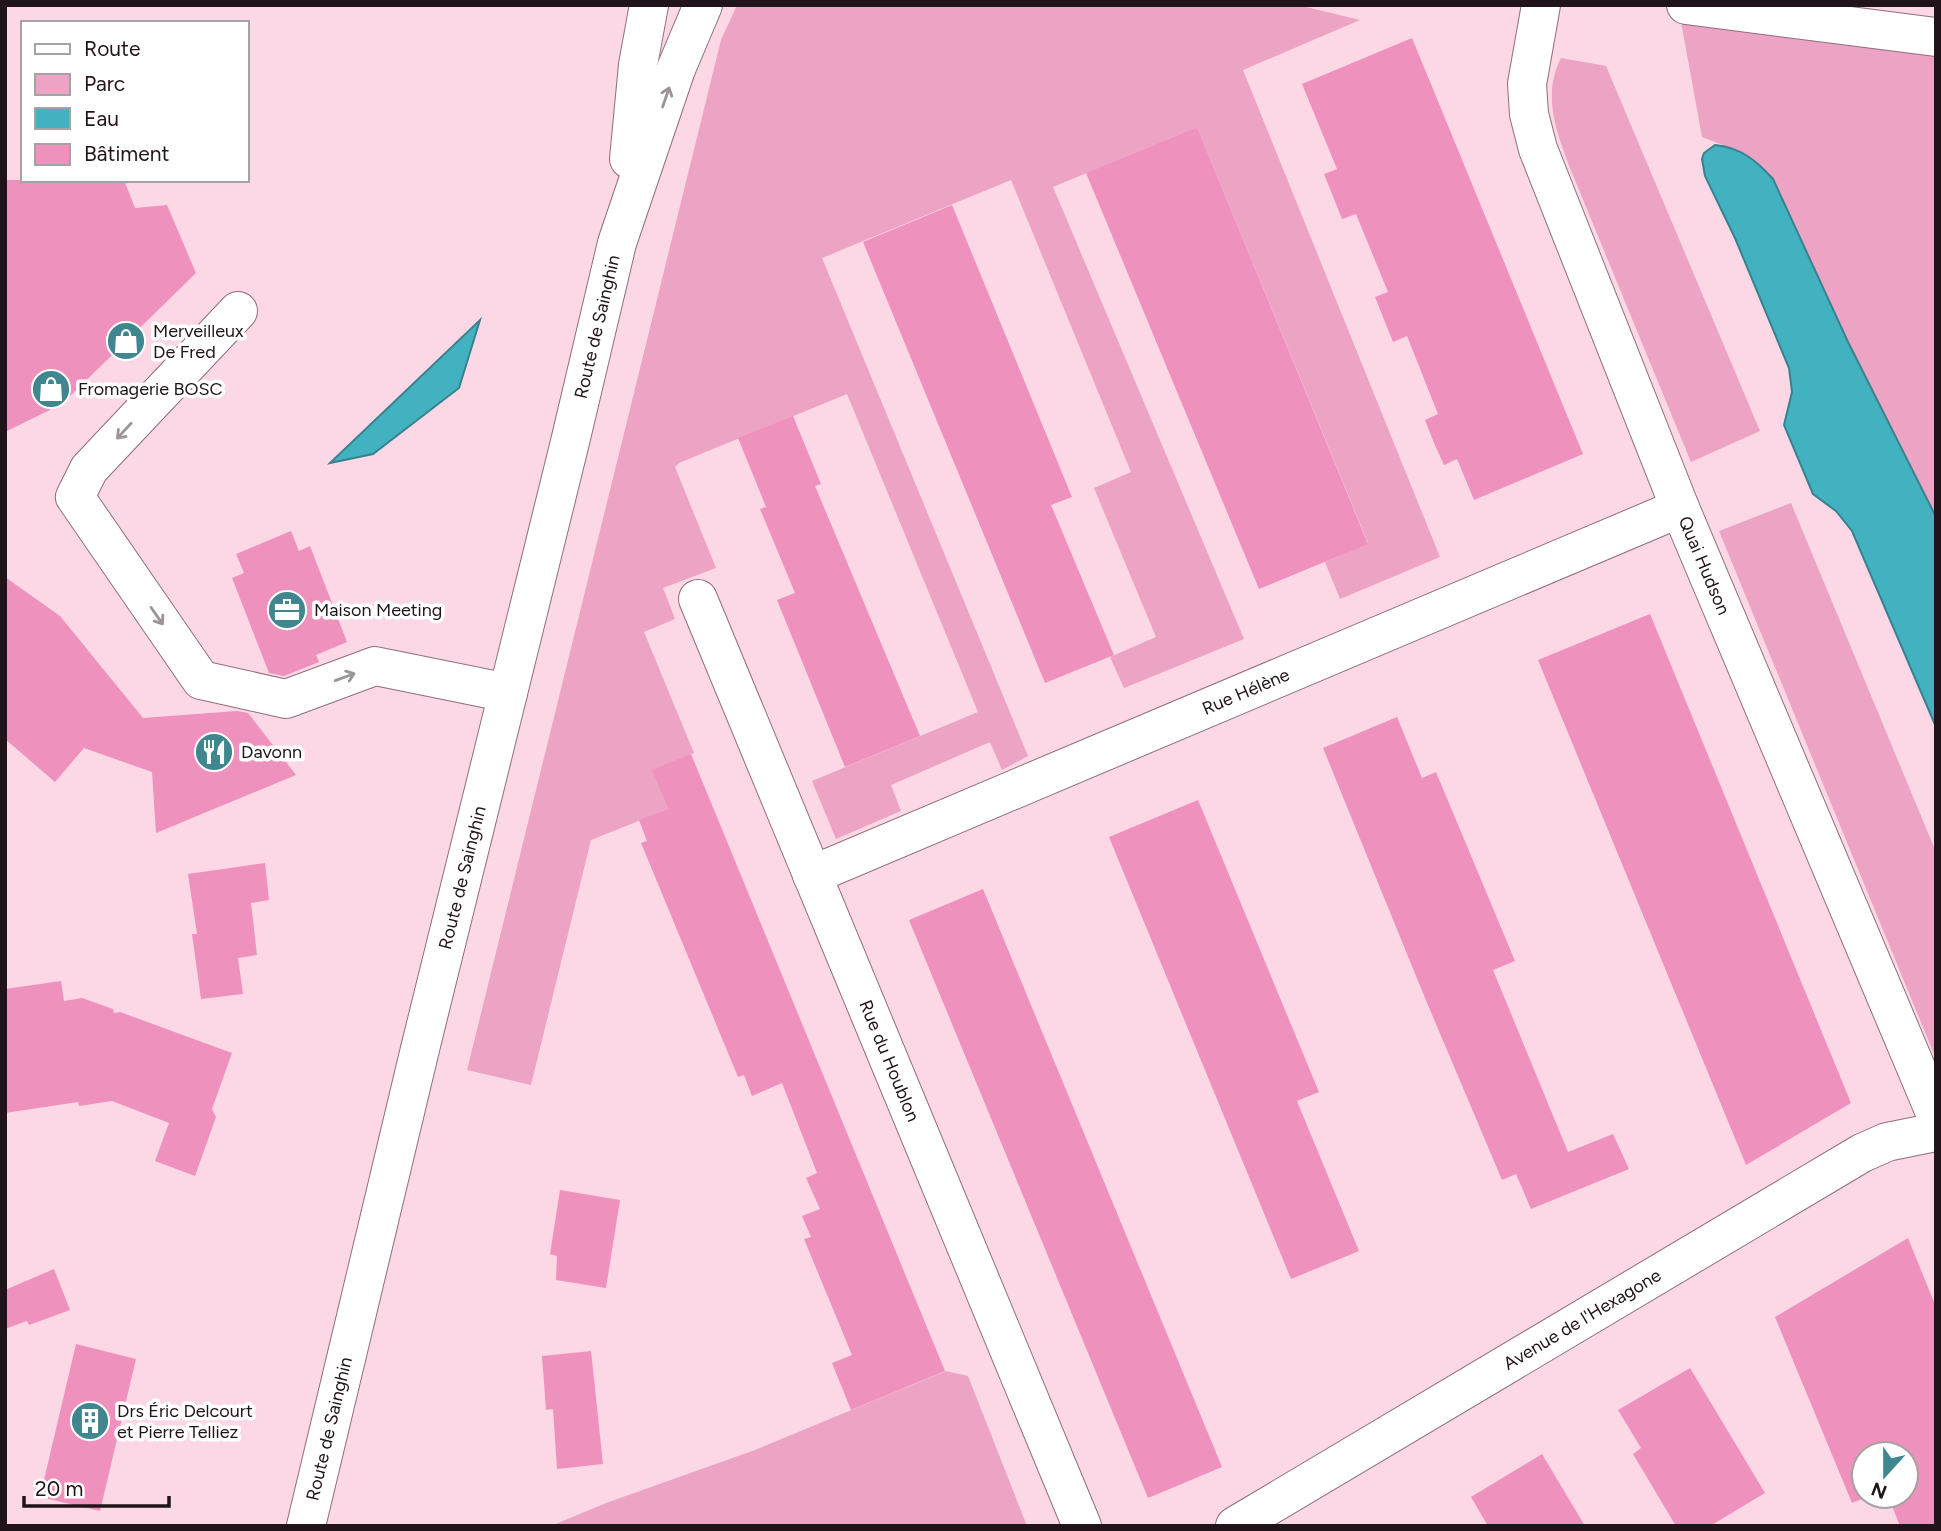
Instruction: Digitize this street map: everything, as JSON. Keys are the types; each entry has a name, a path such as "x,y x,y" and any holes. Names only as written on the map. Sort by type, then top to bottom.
{"street":[{"name":"Route de Sainghin","path":"620,232 638,65 649,5"},
{"name":"Route de Sainghin","path":"306,1526 620,232 676,69 702,5"},
{"name":"Quai Hudson","path":"1541,5 1527,84 1529,114 1538,149 1680,508 1936,1115"},
{"path":"1686,5 1936,37"},
{"path":"238,310 89,469 75,497 201,680 286,699 375,666 508,693"},
{"name":"Rue Hélène","path":"812,875 1680,508"},
{"name":"Rue du Houblon","path":"698,599 1082,1526"},
{"name":"Avenue de l'Hexagone","path":"1236,1526 1862,1153 1887,1142 1936,1132"}],"green space":[{"path":"737,5 1298,5 1360,20 1243,70 1440,557 1340,599 1325,562 1368,543 1197,127 1053,187 1244,639 1124,688 1110,657 1156,637 1094,488 1131,472 1011,180 822,258 1028,756 1002,770 990,742 891,785 901,811 836,839 812,781 978,712 847,394 679,463 675,467 716,568 663,588 675,619 644,632 694,753 653,771 668,809 591,840 531,1085 467,1070 721,40"},
{"path":"1678,5 1936,35 1936,517 1848,342 1773,179 1741,152 1702,137"},
{"path":"1561,58 1606,66 1760,431 1691,462 1560,140 1553,113 1552,86"},
{"path":"1791,503 1936,852 1934,1054 1719,531"},
{"path":"946,1371 968,1376 1027,1526 551,1526 606,1503 755,1450"}],"water":[{"path":"1715,145 1747,156 1773,179 1848,342 1936,517 1936,727 1852,531 1836,511 1813,494 1784,425 1792,392 1789,368 1735,238 1705,176 1702,159 1704,153"},
{"path":"480,320 459,388 373,454 330,463"}],"building":[{"path":"1412,38 1583,454 1474,500 1457,459 1444,465 1434,443 1425,420 1438,414 1407,336 1393,342 1375,297 1388,292 1356,214 1342,219 1324,174 1337,169 1302,84"},
{"path":"1197,127 1368,544 1259,589 1086,173"},
{"path":"5,180 125,182 135,208 167,205 196,273 62,404 5,432"},
{"path":"952,205 1072,497 1051,505 1114,655 1045,683 863,242"},
{"path":"793,416 821,484 815,486 920,736 845,767 777,600 795,593 760,509 766,507 738,438"},
{"path":"291,531 299,551 310,546 347,642 316,655 319,662 284,676 269,673 232,578 244,573 236,554"},
{"path":"5,577 60,616 143,718 237,711 248,713 296,775 156,833 152,772 84,748 55,782 5,739"},
{"path":"1650,614 1851,1103 1746,1165 1538,660"},
{"path":"1397,717 1422,778 1436,772 1515,961 1493,970 1568,1152 1613,1134 1629,1169 1531,1209 1516,1174 1502,1180 1323,748"},
{"path":"691,754 945,1371 851,1410 832,1363 852,1355 804,1239 811,1237 802,1216 820,1209 806,1178 817,1173 782,1083 752,1096 744,1075 738,1077 641,843 647,841 639,820 668,809 652,770"},
{"path":"1198,800 1319,1092 1297,1101 1359,1251 1291,1279 1109,837"},
{"path":"265,863 269,900 251,903 257,955 238,958 243,994 201,999 192,934 197,934 188,874"},
{"path":"983,889 1222,1467 1148,1498 909,920"},
{"path":"61,981 64,1001 82,998 113,1009 114,1013 120,1012 232,1053 212,1109 216,1117 195,1176 155,1161 169,1123 112,1101 79,1106 78,1102 5,1113 5,989"},
{"path":"560,1190 620,1200 606,1288 556,1280 557,1256 550,1254"},
{"path":"1908,1238 1936,1307 1936,1526 1900,1526 1894,1510 1920,1510 1920,1440 1850,1440 1850,1498 1775,1317"},
{"path":"54,1269 70,1310 29,1325 27,1321 5,1329 5,1290"},
{"name":"Drs Éric Delcourt et Pierre Telliez","path":"76,1344 136,1359 100,1511 40,1497"},
{"path":"591,1351 603,1464 557,1469 553,1409 546,1410 542,1356"},
{"path":"1690,1368 1765,1493 1710,1526 1676,1526 1633,1454 1641,1448 1618,1410"},
{"path":"1542,1454 1585,1526 1488,1526 1471,1497"}],"place":[{"name":"Merveilleux De Fred","path":"126,341"},
{"name":"Fromagerie BOSC","path":"51,389"},
{"name":"Maison Meeting","path":"287,610"},
{"name":"Davonn","path":"214,752"},
{"name":"Drs Éric Delcourt et Pierre Telliez","path":"90,1421"}]}
